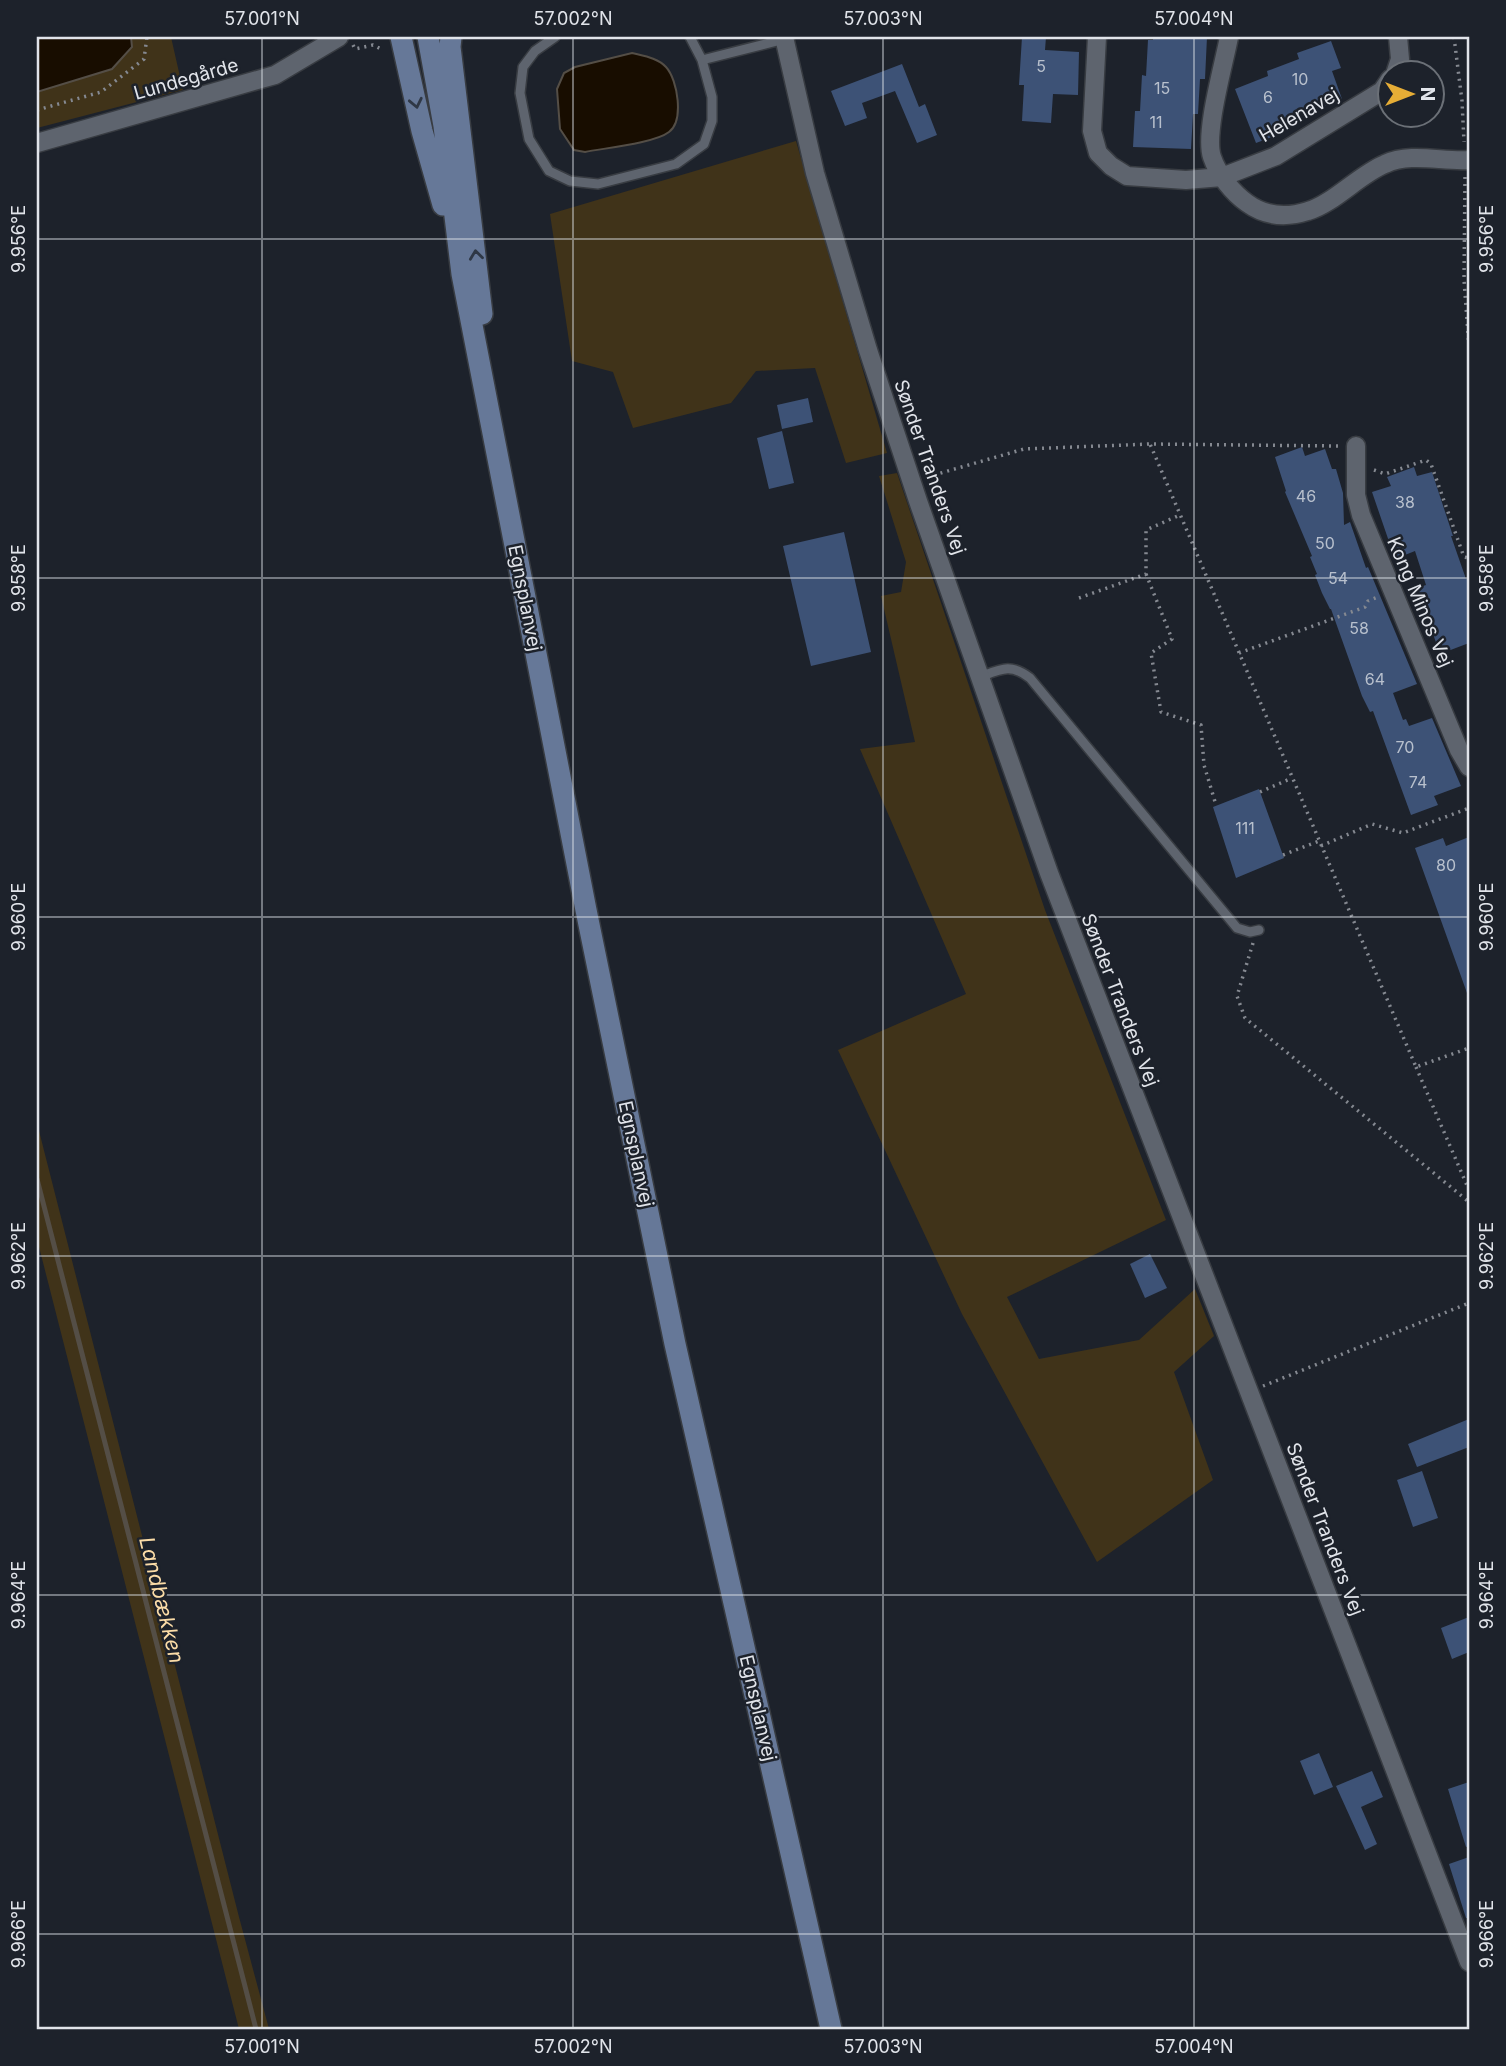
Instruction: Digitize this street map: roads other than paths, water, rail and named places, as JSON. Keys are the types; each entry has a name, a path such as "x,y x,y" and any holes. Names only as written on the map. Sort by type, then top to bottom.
{"main road":[{"name":"Egnsplanvej","path":"401,37 422,131 462,274"},
{"name":"Egnsplanvej","path":"428,37 444,126 462,274 586,910 676,1344 831,2029"},
{"path":"451,37 450,47 477,263 491,421"}],"street":[{"name":"Lundegårde","path":"37,144 275,75 339,37"},
{"name":"Helenavej","path":"1097,37 1092,131 1098,153 1111,166 1127,176 1186,180 1223,177 1276,156 1376,95"},
{"path":"1229,37 1210,135 1212,157 1238,197 1256,210 1273,215 1311,211 1384,164 1405,158 1467,160"},
{"path":"1398,37 1399,60"},
{"name":"Sønder Tranders Vej","path":"784,38 815,173 868,350 1049,873 1469,1962"},
{"name":"Kong Minos Vej","path":"1356,446 1356,495 1361,515 1459,750 1469,767"}],"lane":[{"path":"555,37 535,51 523,66 520,93 529,139 549,171 570,181 598,184 676,164 704,145 712,121 712,97 702,60 690,37"},
{"path":"702,60 784,38"},
{"path":"980,677 1003,668 1019,670 1030,678 1237,928 1256,931"}],"waterway":[{"name":"Landbækken","path":"37,1179 256,2029"}]}
